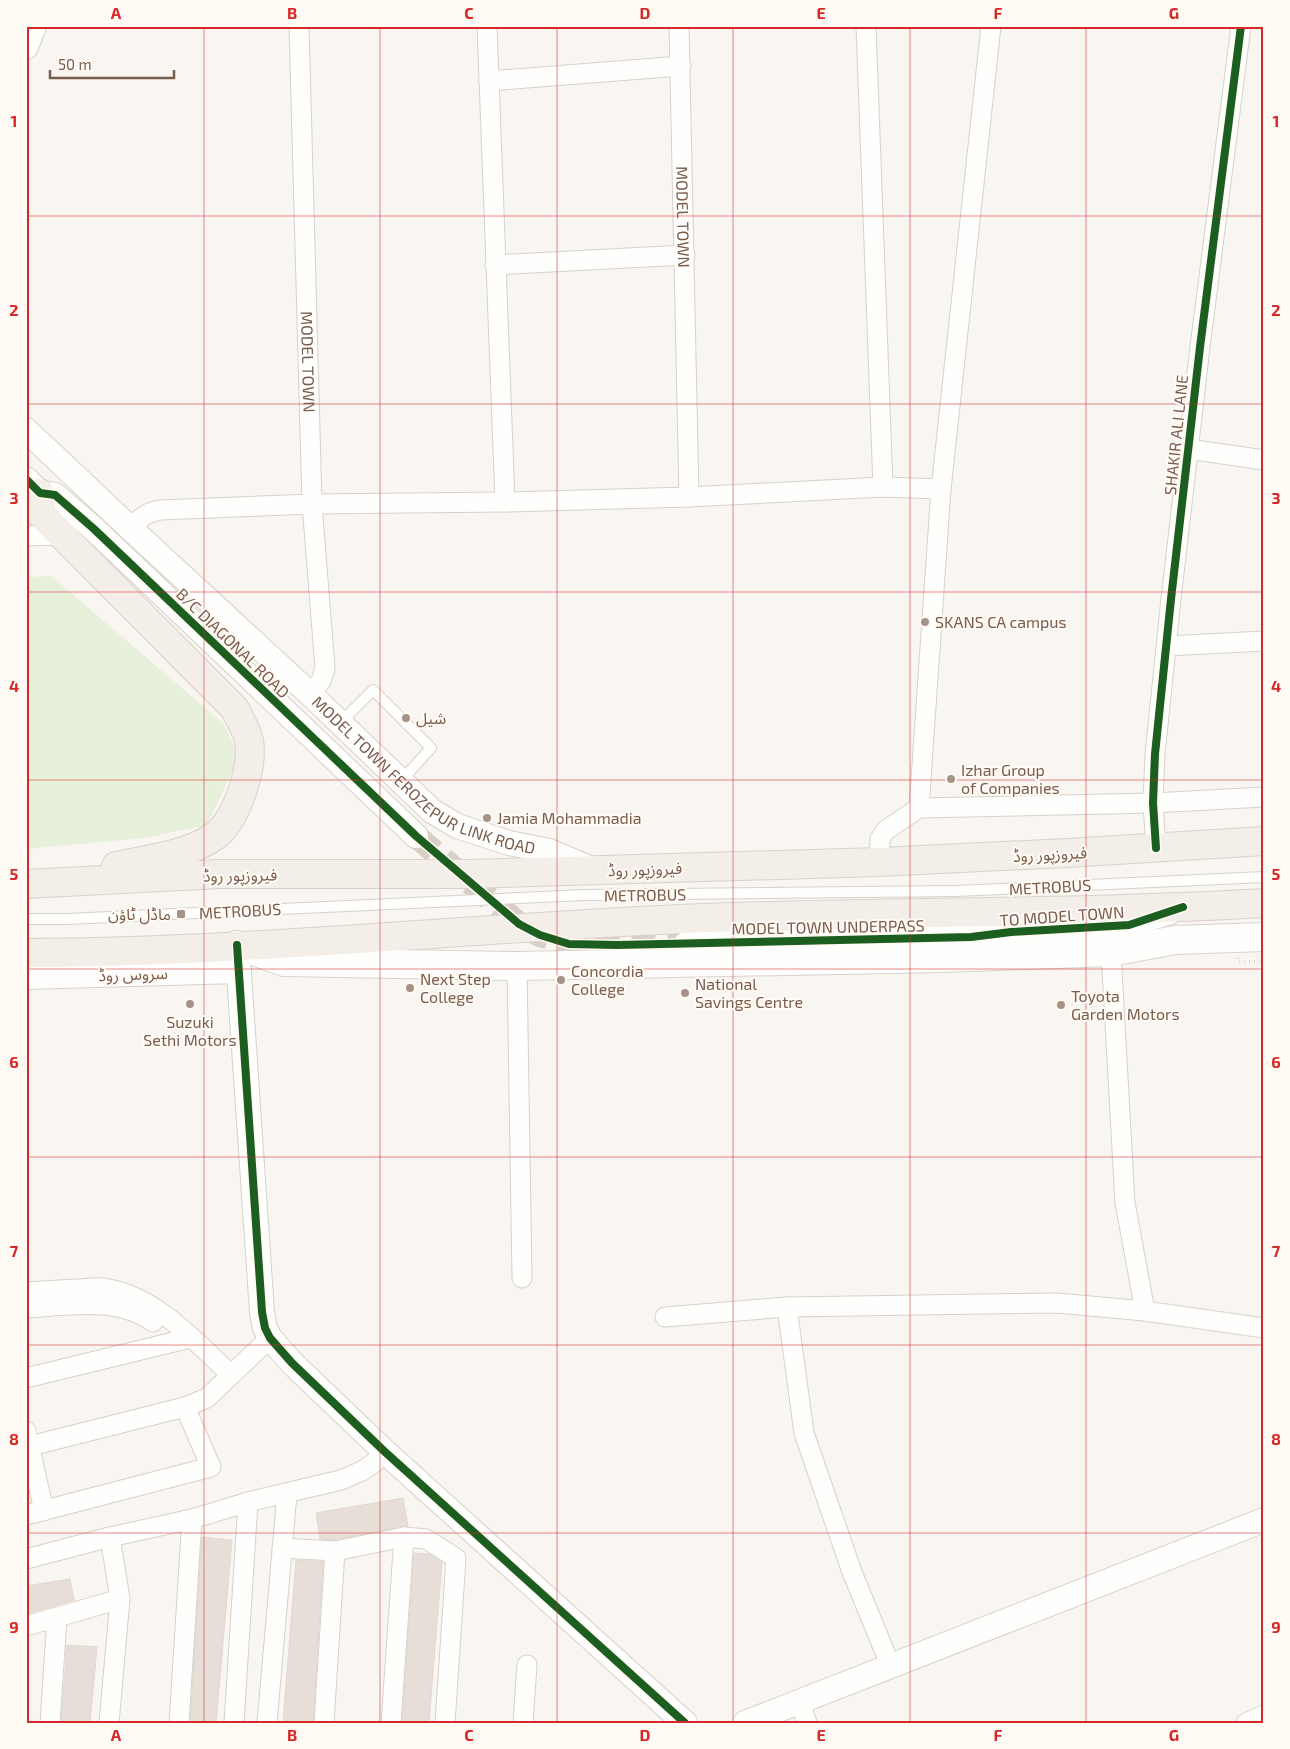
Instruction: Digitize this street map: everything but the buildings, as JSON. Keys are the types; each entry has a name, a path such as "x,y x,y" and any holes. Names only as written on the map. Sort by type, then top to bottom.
{"main road":[{"path":"33,486 41,514 235,709 248,738 249,769 242,793 231,816 216,835 192,848 35,883"},
{"name":"فیروزپور روڈ","path":"35,883 219,874 469,874 879,862 1264,841"},
{"path":"238,958 703,918 1183,907 1264,903"},
{"path":"26,952 238,958 284,962 517,966 942,958 1111,952 1175,940 1264,937"}],"street":[{"name":"MODEL TOWN","path":"299,26 312,504 325,668 321,681 310,694"},
{"path":"487,26 505,502"},
{"name":"MODEL TOWN","path":"679,26 685,255 688,497"},
{"path":"866,26 883,487"},
{"path":"919,808 942,489 991,26"},
{"name":"SHAKIR ALI LANE","path":"1156,848 1152,803 1155,754 1200,348 1241,26"},
{"path":"489,81 681,66"},
{"path":"496,266 685,255"},
{"name":"MODEL TOWN FEROZEPUR LINK ROAD","path":"26,430 310,694 432,811 457,826 509,843 549,851 596,871"},
{"path":"1188,450 1264,460"},
{"name":"B/C DIAGONAL ROAD","path":"33,486 55,495 94,529 416,836"},
{"path":"130,528 143,515 151,511 160,510 312,504 505,502 688,497 883,487 942,489"},
{"path":"26,536 62,535"},
{"path":"1167,646 1264,641"},
{"path":"879,862 880,839 886,830 919,808 1152,803 1264,797"},
{"name":"TO MODEL TOWN","path":"971,937 1011,932 1129,926 1183,907"},
{"name":"TO MODEL TOWN","path":"971,937 1009,942 1120,939 1175,940"},
{"name":"MODEL TOWN UNDERPASS","path":"686,944 971,937"},
{"path":"1111,952 1125,1203 1145,1311"},
{"path":"238,958 262,1312 265,1328 270,1338 292,1363 384,1451 685,1723"},
{"name":"سروس روڈ","path":"26,977 238,958"},
{"path":"517,966 522,1278"},
{"path":"26,1292 101,1288 122,1292 163,1315 188,1334 231,1375"},
{"path":"665,1317 787,1307 1057,1303 1145,1311 1264,1328"},
{"path":"26,1308 92,1305 108,1306 133,1312 149,1319 161,1328 167,1343"},
{"path":"787,1307 804,1432 852,1572 891,1667"},
{"path":"26,1378 186,1339 188,1334"},
{"path":"185,1407 211,1467 35,1513 28,1442 185,1407 207,1398 270,1338"},
{"path":"26,1559 192,1519 248,1502 341,1480 362,1471 374,1463 384,1451"},
{"path":"267,1723 287,1494"},
{"path":"234,1723 248,1502"},
{"path":"179,1723 192,1519"},
{"path":"745,1723 803,1712 891,1667 1264,1520"},
{"path":"282,1548 335,1551 404,1537 426,1539 456,1558 445,1723"},
{"path":"391,1723 404,1537"},
{"path":"109,1723 120,1599 110,1538"},
{"path":"324,1723 335,1551"},
{"path":"26,1626 120,1599"},
{"path":"50,1723 57,1618"},
{"path":"523,1723 527,1665"},
{"path":"1246,1723 1264,1715"}],"lane":[{"path":"340,723 372,690 431,748 401,781"},
{"name":"METROBUS","path":"26,918 86,918 584,895 956,891 1264,877"}],"path":[{"path":"1238,962 1264,961"}],"green space":[{"path":"51,576 224,724 239,757 207,825 144,838 26,849 26,577"}],"tunnel":[{"path":"416,836 519,924 540,935 569,944 686,944"}],"cycle path":[{"path":"1156,848 1153,803 1155,754 1171,599 1200,347 1241,26"},
{"path":"26,479 40,493 55,495 94,529 416,836 519,924 540,935 569,944 617,945 971,937 1011,932 1129,925 1183,907"},
{"path":"237,945 262,1312 265,1328 270,1338 292,1363 384,1451 685,1723"}],"place":[{"name":"SKANS CA campus","path":"925,622"},
{"name":"شیل","path":"406,718"},
{"name":"Izhar Group of Companies","path":"951,779"},
{"name":"Jamia Mohammadia","path":"487,818"},
{"name":"ماڈل ٹاؤن","path":"181,914"},
{"name":"Concordia College","path":"561,980"},
{"name":"Next Step College","path":"410,988"},
{"name":"National Savings Centre","path":"685,993"},
{"name":"Suzuki Sethi Motors","path":"190,1004"},
{"name":"Toyota Garden Motors","path":"1061,1005"}]}
